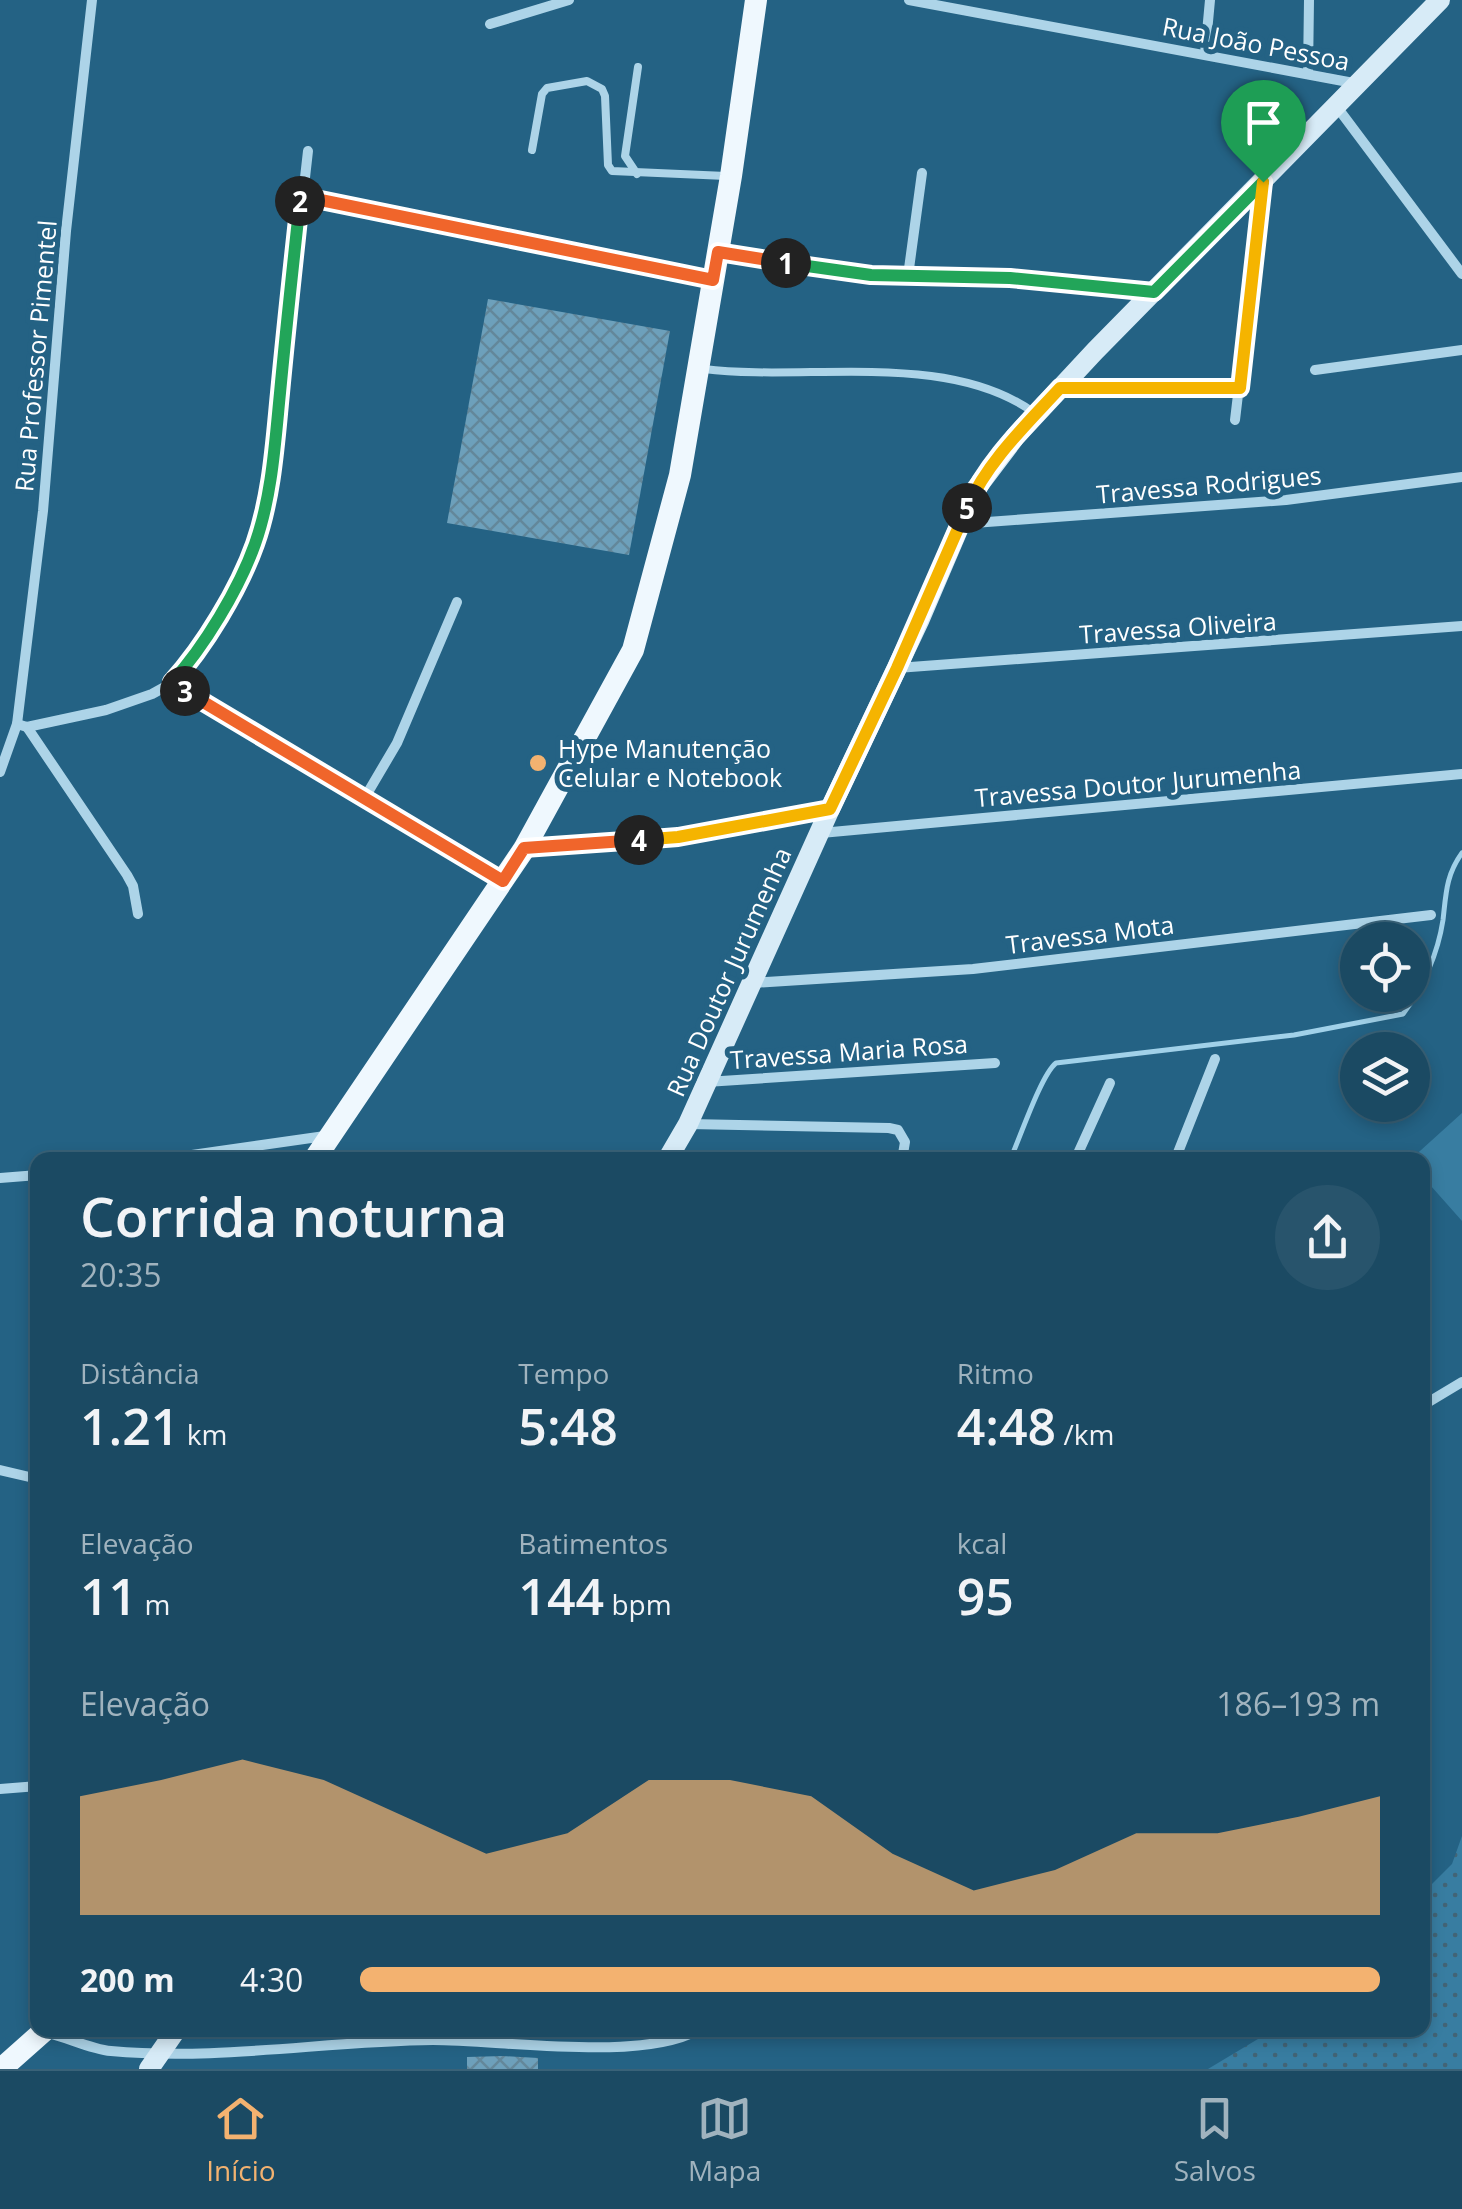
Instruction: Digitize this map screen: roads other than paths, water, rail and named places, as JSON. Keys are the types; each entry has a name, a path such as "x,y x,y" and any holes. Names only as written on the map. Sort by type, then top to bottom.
{"main road":[{"path":"319,1152 524,848 633,650 671,518 731,176 756,0"},
{"name":"Rua Doutor Jurumenha","path":"672,1152 897,668 975,490 1060,388 1440,0"},
{"path":"1,2069 38,2037"},
{"path":"156,2061 171,2037"}],"street":[{"name":"Rua Professor Pimentel","path":"0,772 22,726 66,231 92,0"},
{"path":"490,24 569,0"},
{"name":"Rua João Pessoa","path":"909,0 983,6 1360,84"},
{"path":"1205,54 1210,0"},
{"path":"1308,73 1310,0"},
{"path":"1337,107 1462,274"},
{"path":"138,914 127,874 22,726 106,710 152,694 172,682 200,646 239,581 264,516 273,461 308,151"},
{"path":"908,276 922,173"},
{"path":"1235,420 1263,182"},
{"path":"301,196 713,280"},
{"path":"718,252 871,275 1010,278 1154,292"},
{"path":"1315,370 1462,350"},
{"path":"1060,388 1240,388"},
{"name":"Travessa Rodrigues","path":"960,524 1286,500 1462,478"},
{"path":"364,799 397,743 457,602"},
{"name":"Travessa Oliveira","path":"897,668 1462,626"},
{"path":"172,682 503,881"},
{"name":"Travessa Doutor Jurumenha","path":"818,833 1462,774"},
{"path":"524,848 678,837 830,809"},
{"name":"Travessa Mota","path":"752,982 973,969 1432,915"},
{"path":"1178,1152 1215,1060"},
{"name":"Travessa Maria Rosa","path":"705,1082 995,1063"},
{"path":"1078,1152 1110,1083"},
{"path":"688,1124 889,1128 898,1130 905,1142 903,1152"},
{"path":"213,1152 331,1135"},
{"path":"0,1178 30,1175"},
{"path":"1430,1401 1462,1382"},
{"path":"0,1470 30,1478"},
{"path":"0,1789 30,1787"},
{"path":"64,2037 156,2061 414,2037"},
{"path":"470,2037 644,2047 685,2037"}],"lane":[{"path":"637,174 625,156 638,68"},
{"path":"532,150 542,94 554,84 588,81 602,89 608,166 616,174 731,176"},
{"path":"699,368 947,378 988,388 1015,399 1036,414"}],"waterway":[{"path":"1013,1152 1037,1093 1056,1063 1294,1035 1403,1014 1433,957 1450,877 1462,853"}],"place":[{"name":"Hype Manutenção Celular e Notebook","path":"538,763"}]}
